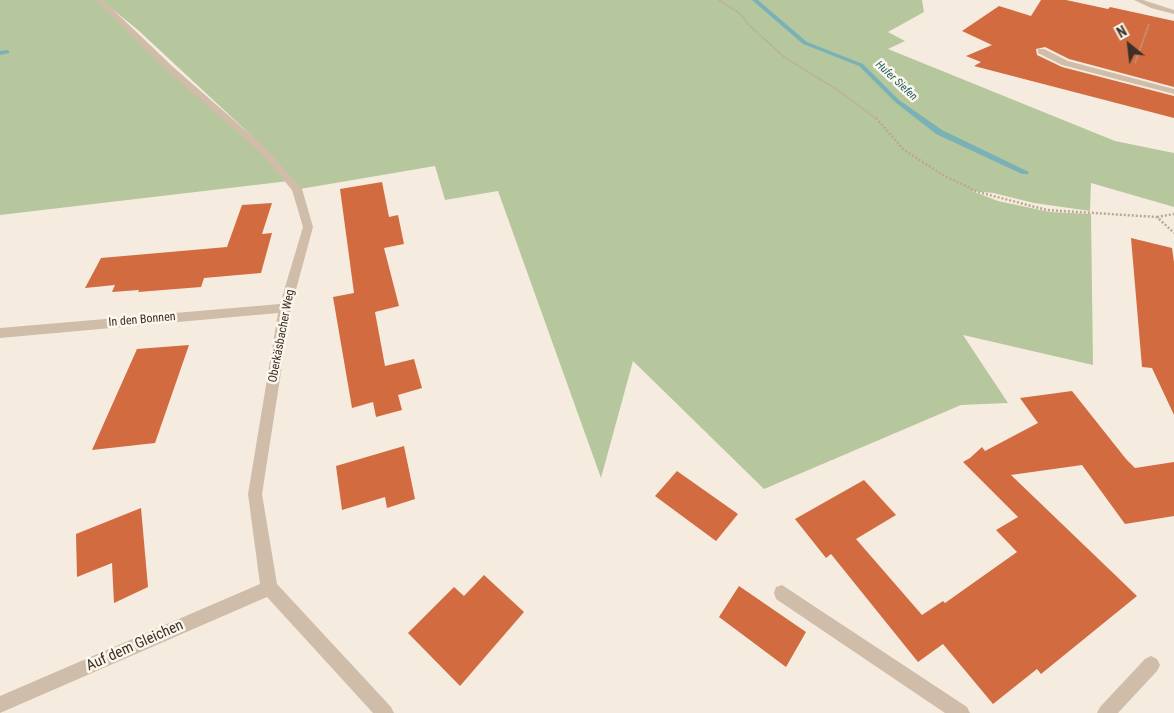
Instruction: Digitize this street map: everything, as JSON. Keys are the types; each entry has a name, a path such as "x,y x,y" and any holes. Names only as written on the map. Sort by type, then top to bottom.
{"street":[{"name":"Oberkäsbacher Weg","path":"99,0 169,68 264,151 297,190 308,228 285,308 255,494 269,588"},
{"path":"1137,0 1155,8 1174,12"},
{"path":"1041,51 1065,63 1174,92"},
{"name":"In den Bonnen","path":"0,333 285,308"},
{"path":"269,588 385,713"},
{"name":"Auf dem Gleichen","path":"0,705 269,588"},
{"path":"782,593 960,713"},
{"path":"1106,713 1151,665"}],"path":[{"path":"719,0 739,13 751,27 784,57 839,91 876,118 904,150 951,179 978,192 1047,210 1157,217 1174,214"},
{"path":"1129,80 1155,8"},
{"path":"1157,217 1174,233"}],"green space":[{"path":"0,0 99,0 261,152 289,181 0,215"},
{"path":"101,0 922,0 924,12 888,32 905,41 888,49 1115,141 1174,153 1174,207 1091,183 1090,211 1034,203 993,193 972,191 998,201 1050,212 1091,214 1093,365 963,335 1008,403 961,405 764,489 633,361 601,478 498,191 445,200 435,166 300,189 267,150 138,30"}],"building":[{"path":"1041,0 1066,0 1108,9 1110,7 1174,21 1174,87 1069,59 1045,47 1036,49 1037,55 1062,67 1174,96 1174,118 974,66 981,62 966,56 992,45 962,31 999,6 1031,16"},
{"path":"382,182 389,217 398,215 404,244 384,248 399,306 375,312 385,366 414,359 422,388 398,395 402,410 376,417 373,402 352,408 333,297 354,293 340,189"},
{"path":"272,203 262,234 272,233 261,273 204,278 201,287 138,292 139,290 112,292 115,285 85,288 101,258 227,247 242,205"},
{"path":"1131,238 1172,248 1174,262 1174,415 1152,368 1142,367"},
{"path":"189,345 155,443 92,450 137,349"},
{"path":"1072,391 1135,468 1174,462 1174,516 1125,524 1082,465 1011,475 1137,596 1041,674 1037,669 993,704 943,644 918,662 831,554 826,558 795,519 864,480 896,515 856,539 922,615 943,601 945,603 1017,552 996,530 1018,517 963,462 982,447 985,451 1038,423 1020,398"},
{"path":"404,446 415,499 387,508 385,497 342,510 336,466"},
{"path":"677,471 738,514 716,541 655,496"},
{"path":"141,508 148,587 114,603 112,563 77,577 76,534"},
{"path":"484,575 524,612 460,686 408,633 454,587 464,596"},
{"path":"739,586 806,632 786,667 719,617"}],"waterway":[{"name":"Hufer Siefen","path":"755,0 805,43 861,65 897,101 939,132 1025,172"},
{"path":"0,53 7,52"}]}
